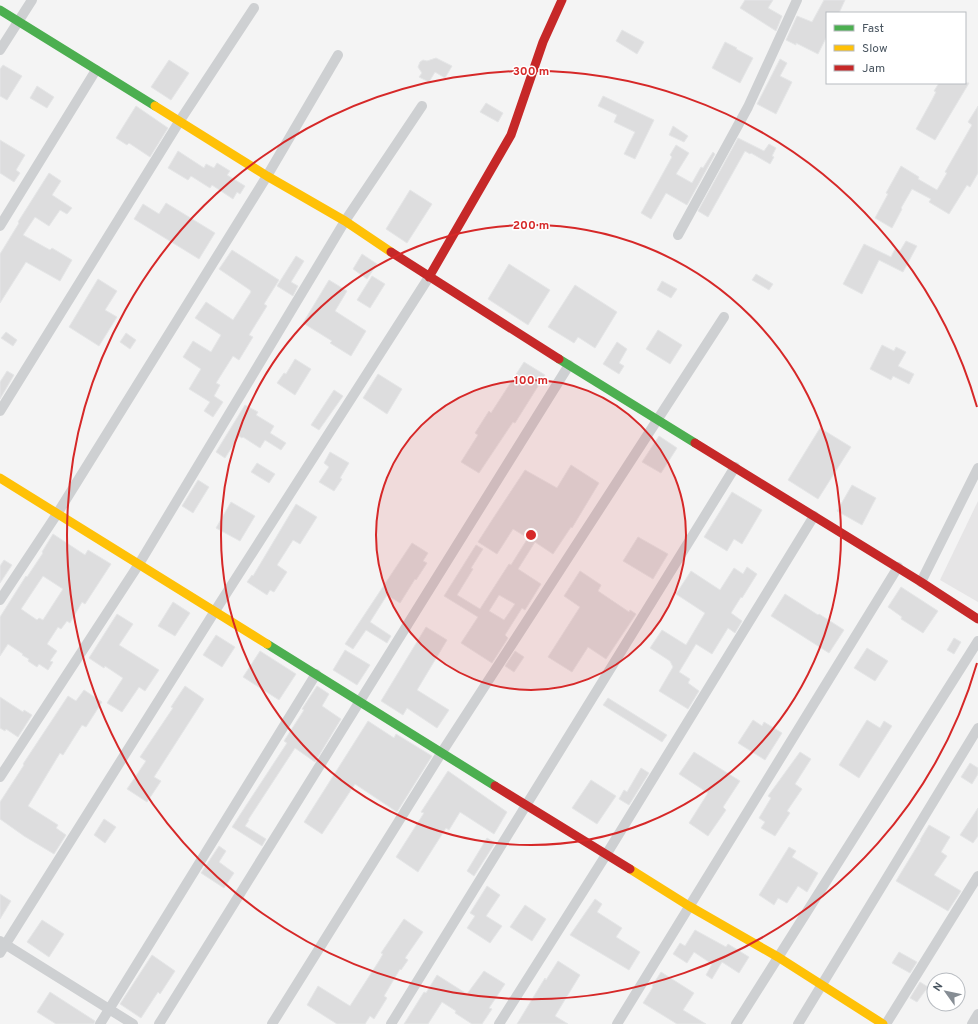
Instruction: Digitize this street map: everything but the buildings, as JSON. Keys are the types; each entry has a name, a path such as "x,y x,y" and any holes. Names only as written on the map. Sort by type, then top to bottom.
{"street":[{"path":"0,50 32,0"},
{"path":"133,1024 2,946 429,277 511,135 543,42 562,0"},
{"path":"678,235 748,107 797,0"},
{"path":"0,412 179,122 254,8"},
{"path":"0,10 179,122 345,222 569,365 898,567 978,619"},
{"path":"0,600 57,514 267,176 338,55"},
{"path":"0,226 96,70"},
{"path":"0,777 139,564 345,222 422,106"},
{"path":"272,1024 442,752 724,317"},
{"path":"159,1024 569,365"},
{"path":"391,1024 735,467"},
{"path":"922,582 978,468"},
{"path":"0,478 606,855 689,906 778,957 883,1024"},
{"path":"499,1024 606,855 814,516"},
{"path":"617,1024 898,567"},
{"path":"736,1024 978,641"},
{"path":"100,1024 316,674"},
{"path":"798,1024 978,728"},
{"path":"886,1024 978,876"},
{"path":"972,1024 978,1014"}],"shaded area":[{"path":"978,501 978,602 940,580"}],"traffic: fast":[{"path":"0,10 155,106"},
{"path":"559,359 695,443"},
{"path":"267,644 495,786"}],"traffic: slow":[{"path":"155,106 267,176 345,221 391,252"},
{"path":"0,478 267,644"},
{"path":"630,869 689,906 778,957 883,1024"}],"traffic: jam":[{"path":"429,277 511,135 543,42 562,0"},
{"path":"391,252 559,359"},
{"path":"695,443 921,582 978,619"},
{"path":"495,786 630,869"}]}
